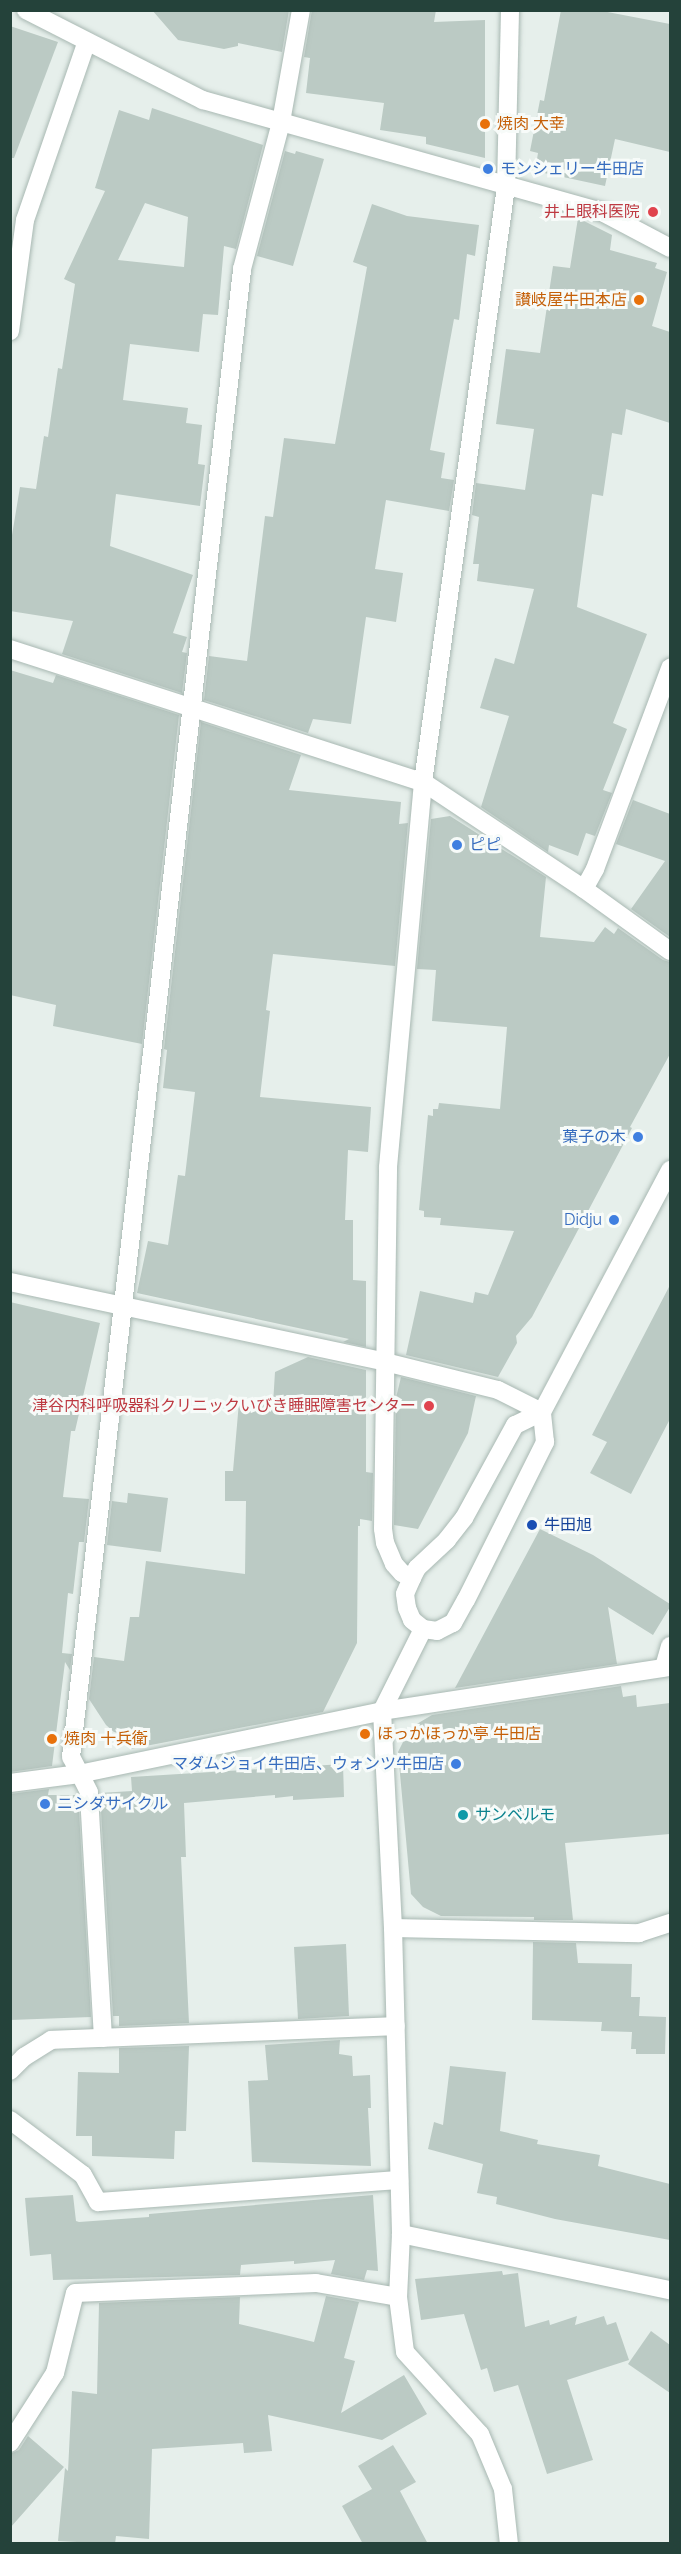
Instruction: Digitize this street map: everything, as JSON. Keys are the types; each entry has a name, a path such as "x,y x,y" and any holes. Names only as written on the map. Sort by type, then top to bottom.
{"street":[{"path":"26,10 203,100 604,213 670,248"},
{"path":"103,2038 89,1792 71,1757 121,1305 242,269 281,122 301,10"},
{"path":"411,1578 402,1573 394,1564 385,1543 383,1528 388,1167 423,782 506,187 510,10"},
{"path":"10,331 25,220 87,41"},
{"path":"10,649 423,782 584,888 670,951"},
{"path":"584,888 595,868 670,668"},
{"path":"542,1412 515,1425 464,1518 441,1546 417,1568 411,1578 405,1594 407,1608 412,1620 423,1629 437,1631 453,1623 466,1600 545,1442 542,1412 670,1170"},
{"path":"10,1282 385,1362 498,1390 542,1412"},
{"path":"423,1629 382,1711 396,2026 401,2234 398,2297 405,2352 480,2434 504,2489 509,2544"},
{"path":"10,1783 79,1774 382,1711 667,1667 670,1646"},
{"path":"393,1928 639,1933 670,1923"},
{"path":"10,2071 24,2057 51,2040 396,2026"},
{"path":"10,2120 83,2175 98,2202 399,2181"},
{"path":"401,2234 670,2290"},
{"path":"10,2443 56,2373 75,2293 316,2283 398,2297"}],"building":[{"path":"152,10 289,10 282,52 238,43 238,46 224,49 178,40"},
{"path":"312,10 436,10 434,22 485,20 485,158 426,144 426,137 380,130 384,103 306,93 310,58 304,57"},
{"path":"561,10 597,10 670,24 670,152 615,139 605,186 535,171 538,153 530,151 540,100 544,101"},
{"path":"10,26 58,42 14,158 10,158"},
{"path":"152,108 263,145 236,249 224,246 218,315 203,314 199,352 130,344 123,400 188,408 186,423 202,425 198,464 205,465 200,506 116,494 110,546 193,575 173,633 187,637 182,652 187,653 182,693 62,654 73,621 10,611 10,547 20,487 36,489 44,436 48,437 58,368 62,369 75,284 64,279 105,191 95,188 119,110 149,120","holes":["145,203 188,217 184,267 118,260"]},
{"path":"285,151 295,154 296,151 324,159 293,266 257,256"},
{"path":"372,204 407,216 479,225 475,256 467,254 459,320 454,319 430,450 445,453 441,478 454,480 449,511 386,500 375,569 403,573 396,622 366,617 351,724 313,719 308,733 204,700 209,656 247,661 265,516 273,517 284,438 335,444 367,267 353,262"},
{"path":"578,218 612,235 610,250 657,263 655,268 667,272 652,326 670,332 670,423 626,409 622,435 612,433 603,496 592,494 577,607 647,634 613,723 627,729 603,790 612,793 595,836 586,833 578,856 549,845 548,852 481,807 509,716 480,708 495,658 514,664 534,589 477,581 479,564 473,564 479,517 472,515 476,483 525,490 534,429 496,424 506,349 540,353 553,266 570,268"},
{"path":"10,670 53,683 56,675 179,715 142,1044 53,1026 56,1005 10,995"},
{"path":"201,722 301,755 289,790 401,802 399,824 408,823 395,966 273,954 266,1010 270,1011 260,1097 371,1107 368,1152 348,1150 345,1220 353,1220 353,1280 366,1281 366,1347 343,1342 349,1339 137,1293 148,1241 168,1245 178,1175 185,1176 195,1092 163,1088 167,1050 164,1049"},
{"path":"633,800 670,814 670,937 631,909 665,861 616,844"},
{"path":"450,816 546,877 540,937 594,942 605,927 614,934 618,928 663,960 670,962 670,1054 532,1317 516,1336 517,1343 498,1377 406,1355 420,1291 473,1303 475,1292 488,1295 514,1231 440,1225 441,1218 424,1217 424,1211 419,1210 428,1115 433,1116 433,1109 438,1109 439,1103 500,1109 507,1027 432,1021 436,970 417,969 431,819"},
{"path":"670,1285 670,1419 631,1494 590,1473 607,1442 592,1435"},
{"path":"10,1302 100,1323 75,1431 71,1431 63,1497 89,1499 84,1542 79,1542 73,1594 68,1593 62,1653 72,1654 70,1670 65,1662 52,1766 10,1772"},
{"path":"308,1357 366,1370 366,1472 373,1473 372,1521 360,1519 360,1526 358,1526 357,1643 323,1712 130,1749 129,1736 114,1732 106,1725 89,1699 94,1657 124,1661 130,1617 139,1617 146,1561 245,1574 246,1501 225,1501 225,1471 233,1471 239,1402 273,1404 275,1372"},
{"path":"401,1377 476,1396 468,1433 418,1529 394,1525 396,1398"},
{"path":"128,1493 168,1498 161,1552 107,1545 112,1501 127,1503"},
{"path":"540,1529 593,1555 670,1604 670,1607 653,1635 608,1607 617,1664 455,1688"},
{"name":"サンベルモ","path":"621,1686 623,1697 636,1695 637,1707 670,1703 670,1834 565,1843 573,1920 534,1920 534,1917 441,1916 423,1907 411,1894 398,1752 410,1728 432,1715"},
{"path":"343,1764 344,1797 293,1800 293,1796 275,1798 275,1795 184,1803 186,1857 181,1857 189,2023 119,2026 119,2016 113,2016 100,1793 132,1791 131,1777"},
{"path":"49,1789 48,1795 78,1795 91,2017 10,2020 10,1794"},
{"path":"533,1942 576,1943 578,1963 632,1964 631,1997 640,1997 639,2016 666,2017 665,2054 636,2054 636,2049 631,2049 632,2032 601,2031 602,2022 532,2020"},
{"path":"346,1944 349,2016 298,2019 294,1947"},
{"path":"340,2040 339,2054 352,2056 353,2076 370,2075 371,2108 368,2108 371,2166 252,2162 248,2081 268,2080 265,2045"},
{"path":"189,2046 186,2131 175,2131 174,2159 92,2156 92,2136 76,2136 78,2072 119,2073 119,2048"},
{"path":"450,2066 506,2072 500,2131 538,2140 537,2144 600,2155 598,2166 670,2184 670,2240 555,2219 496,2204 497,2197 477,2193 483,2164 428,2149 434,2122 443,2125"},
{"path":"73,2195 76,2221 79,2222 373,2195 378,2271 367,2270 364,2280 331,2274 335,2260 294,2264 294,2261 241,2265 240,2275 53,2280 51,2254 30,2256 25,2198"},
{"path":"502,2271 503,2275 518,2273 525,2327 549,2320 550,2325 577,2316 575,2325 604,2316 607,2325 616,2322 629,2360 567,2380 593,2460 547,2474 518,2385 494,2392 487,2368 481,2370 464,2314 421,2320 415,2279"},
{"path":"326,2296 359,2302 344,2358 355,2361 341,2413 404,2375 427,2414 382,2440 268,2415 272,2451 244,2453 243,2443 152,2449 149,2539 116,2536 115,2544 58,2541 65,2468 68,2471 72,2391 97,2394 99,2303 240,2297 239,2324 314,2342"},
{"path":"651,2331 670,2345 670,2393 628,2364"},
{"path":"28,2436 64,2467 10,2528 10,2454 19,2450"},
{"path":"393,2445 416,2482 400,2491 428,2544 363,2544 342,2506 372,2489 358,2466"}],"place":[{"name":"焼肉 大幸","path":"485,124"},
{"name":"モンシェリー牛田店","path":"488,169"},
{"name":"井上眼科医院","path":"653,212"},
{"name":"讃岐屋牛田本店","path":"639,300"},
{"name":"ピピ","path":"457,845"},
{"name":"菓子の木","path":"638,1137"},
{"name":"Didju","path":"614,1220"},
{"name":"津谷内科呼吸器科クリニックいびき睡眠障害センター","path":"429,1406"},
{"name":"牛田旭","path":"532,1525"},
{"name":"ほっかほっか亭 牛田店","path":"365,1734"},
{"name":"焼肉 十兵衛","path":"52,1739"},
{"name":"マダムジョイ牛田店、ウォンツ牛田店","path":"456,1764"},
{"name":"ニシダサイクル","path":"45,1804"},
{"name":"サンベルモ","path":"463,1815"}]}
